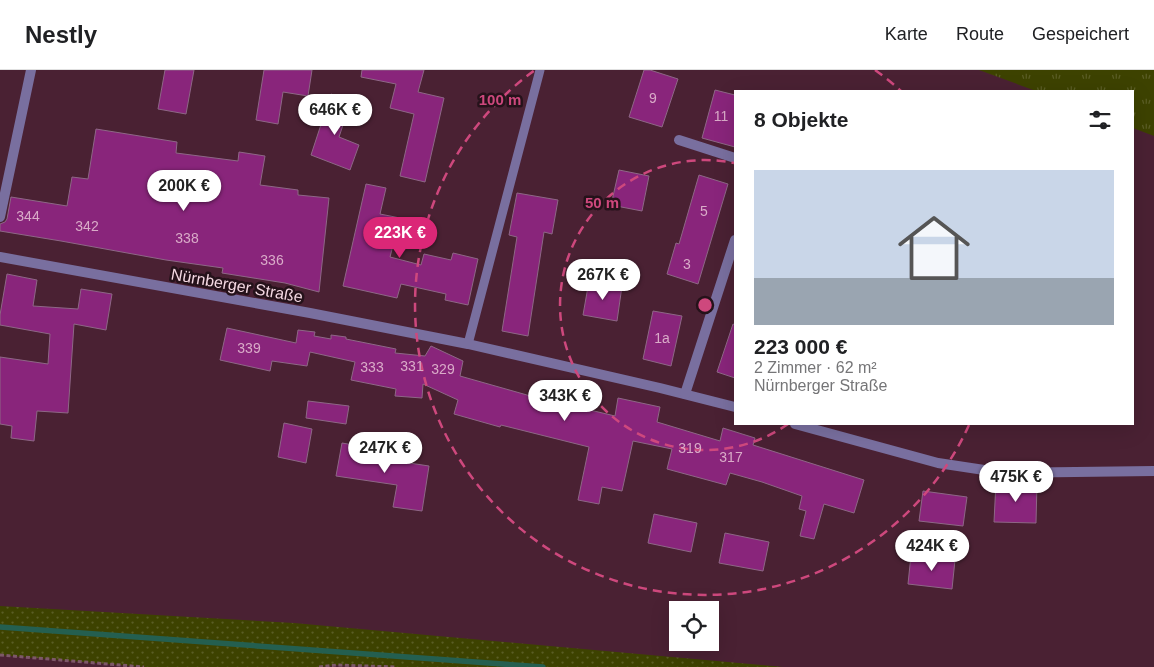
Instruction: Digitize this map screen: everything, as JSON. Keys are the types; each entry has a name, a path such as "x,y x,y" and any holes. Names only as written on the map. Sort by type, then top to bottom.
{"street":[{"path":"0,217 32,70"},
{"path":"679,140 734,158"},
{"path":"685,394 734,243"},
{"name":"Nürnberger Straße","path":"0,257 310,313 468,344 734,407"},
{"path":"799,425 938,463 1004,473 1154,471"}],"lane":[{"path":"468,344 540,70"}],"path":[{"path":"0,655 144,667"},
{"path":"319,667 337,664 395,667"}],"green space":[{"path":"979,70 1154,70 1154,136 1134,128 1134,90 1033,90"},
{"path":"0,606 294,623 783,667 395,667 337,665 319,667 144,667 0,655"}],"building":[{"path":"165,70 194,70 186,114 158,109"},
{"path":"264,70 312,70 308,96 283,92 278,124 256,120"},
{"path":"362,70 424,70 418,92 444,98 425,182 400,176 414,114 390,108 396,84 361,77"},
{"path":"644,70 650,70 678,79 662,127 629,117"},
{"path":"715,90 734,95 734,147 702,138"},
{"path":"331,94 351,101 339,137 359,145 350,170 311,155"},
{"path":"96,129 177,142 176,153 238,161 239,152 265,156 260,185 298,190 298,195 329,198 319,292 285,283 222,273 223,268 0,231 0,224 7,219 11,197 67,206 72,177 88,179"},
{"path":"619,170 649,176 642,211 611,205"},
{"path":"699,175 728,184 698,284 667,274 676,243 679,244"},
{"path":"366,184 386,188 380,214 400,218 390,257 421,265 424,254 451,260 453,253 478,259 468,305 445,300 446,294 401,284 397,298 343,286"},
{"path":"517,193 558,200 552,234 544,232 528,336 502,331 517,237 509,235"},
{"path":"7,274 37,280 33,306 78,309 81,289 112,294 106,330 74,324 68,413 37,411 34,441 11,438 12,426 0,424 0,357 48,364 50,334 0,325"},
{"path":"589,281 622,286 617,321 583,315"},
{"path":"653,311 682,316 671,366 643,359"},
{"path":"733,324 734,378 717,372"},
{"path":"227,328 296,343 298,330 315,332 314,336 331,339 331,335 346,337 346,339 396,349 395,353 425,356 431,346 463,361 460,376 527,395 615,416 618,398 660,407 657,422 720,441 723,428 755,438 753,445 864,480 854,513 824,504 814,539 800,536 806,511 799,509 802,496 730,473 726,485 667,469 672,449 633,441 622,491 602,487 599,504 578,500 589,447 501,425 500,427 454,414 458,400 423,384 422,398 395,396 396,389 351,380 355,362 310,352 307,366 272,361 270,371 220,360"},
{"path":"308,401 349,406 346,424 306,418"},
{"path":"284,423 312,429 306,463 278,457"},
{"path":"342,443 384,450 383,459 429,466 422,511 393,507 397,485 336,476"},
{"path":"996,482 1037,483 1036,523 994,522"},
{"path":"923,491 967,497 963,526 919,521"},
{"path":"654,514 697,523 691,552 648,543"},
{"path":"725,533 769,542 763,571 719,563"},
{"path":"911,555 955,560 952,589 908,584"}],"waterway":[{"path":"0,627 543,667"}]}
